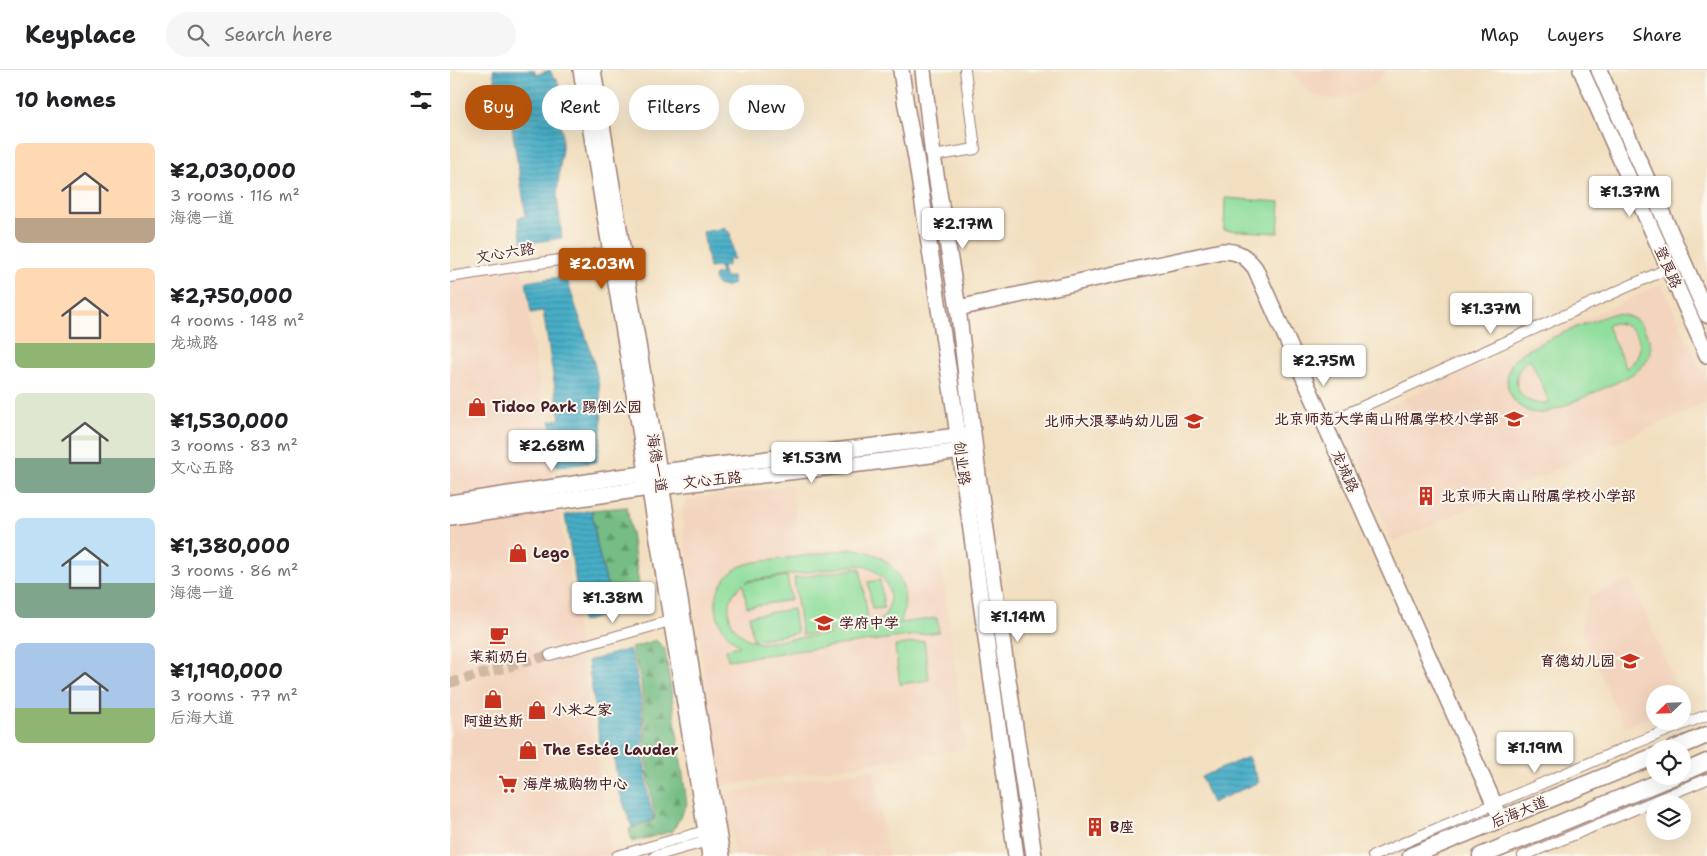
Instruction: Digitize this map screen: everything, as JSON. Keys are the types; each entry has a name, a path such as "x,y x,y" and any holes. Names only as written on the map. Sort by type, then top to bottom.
{"main road":[{"path":"1691,742 1707,735"},
{"name":"后海大道","path":"1411,856 1498,812 1646,759"},
{"path":"1691,769 1707,762"},
{"name":"后海大道","path":"1481,856 1652,785"}],"street":[{"name":"海德一道","path":"580,70 617,251 712,839 722,856"},
{"name":"海德一道","path":"594,70 617,251"},
{"name":"创业路","path":"901,70 966,435 1016,856"},
{"name":"创业路","path":"923,70 933,156 958,308 966,435"},
{"path":"916,158 975,149 965,70"},
{"name":"登良路","path":"1581,70 1707,355"},
{"path":"1599,70 1707,314"},
{"path":"1595,102 1610,96"},
{"name":"文心六路","path":"450,277 617,251"},
{"name":"龙城路","path":"958,308 1222,251 1240,253 1255,268 1498,812"},
{"path":"1324,424 1669,268"},
{"name":"文心五路","path":"450,503 654,480 966,435"},
{"name":"创业路","path":"968,450 1034,856"},
{"name":"文心五路","path":"450,516 654,480 868,464 968,450"},
{"path":"550,655 677,619"},
{"path":"1373,856 1498,812 1636,743 1707,715"},
{"path":"1524,856 1707,780"},
{"path":"617,856 712,839"},
{"path":"655,856 712,839"}],"shaded area":[{"path":"1289,70 1387,70 1364,91 1338,99 1315,95 1304,87"},
{"path":"521,266 612,856 450,856 450,277"},
{"name":"北京师范大学南山附属学校小学部","path":"1662,284 1707,383 1707,402 1393,542 1342,427"},
{"name":"学府中学","path":"791,486 801,552 937,534 966,749 721,786 681,510 688,499"},
{"name":"育德幼儿园","path":"1630,579 1676,685 1646,685 1646,718 1624,728 1581,628 1589,597"},
{"path":"874,769 888,856 826,856 824,846 767,856 735,856 725,793"}],"green space":[{"path":"1225,198 1280,202 1278,233 1224,230"},
{"path":"1612,314 1634,319 1644,329 1649,341 1650,351 1647,360 1641,367 1624,379 1552,411 1537,413 1528,411 1514,400 1507,384 1507,375 1515,359 1532,348 1576,327","holes":["1613,323 1622,324 1630,328 1639,340 1640,348 1638,355 1626,368 1607,326","1530,359 1549,401 1549,402 1539,403 1530,401 1518,390 1518,374 1522,366"]},
{"path":"627,507 642,604 616,612 601,562 592,510"},
{"path":"853,549 879,557 889,564 897,574 905,597 900,623 937,618 939,632 728,660 726,649 740,646 730,637 719,621 716,596 723,581 730,573 739,567 754,562","holes":["858,565 871,569 887,584 890,594 889,605 885,614 877,623 865,629 761,643 750,640 741,634 734,627 730,619 730,601 743,584 747,607 791,600 787,576 746,582"]},
{"path":"860,568 869,625 802,635 794,578"},
{"path":"880,580 884,608 872,609 868,582"},
{"path":"793,609 797,633 753,640 749,616"},
{"path":"656,640 665,649 687,804 673,831 632,842 629,829 655,819 648,777 641,681 631,648"},
{"path":"924,641 929,680 900,684 895,646"}],"water":[{"path":"493,70 534,70 536,75 550,70 554,79 557,79 559,85 542,85 542,130 562,131 557,195 562,238 522,244 518,218 526,216 512,130 532,130 532,85 496,85"},
{"path":"724,228 730,233 734,259 728,259 728,266 722,267 724,276 734,279 733,284 725,287 717,285 714,279 715,274 721,274 719,267 709,268 703,232"},
{"path":"566,276 596,371 602,410 597,462 557,467 550,421 560,419 543,311 531,313 526,282"},
{"path":"592,510 601,562 616,612 582,622 565,515"},
{"path":"629,649 639,691 646,777 654,819 632,827 619,791 613,750 601,751 588,661"},
{"path":"1248,757 1259,782 1212,803 1201,777"}],"tunnel":[{"path":"450,683 550,655"}],"place":[{"name":"Tidoo Park 踢倒公园","path":"477,407"},
{"name":"北京师范大学南山附属学校小学部","path":"1514,419"},
{"name":"北师大浪琴屿幼儿园","path":"1194,421"},
{"name":"北京师大南山附属学校小学部","path":"1426,496"},
{"name":"Lego","path":"518,553"},
{"name":"学府中学","path":"824,623"},
{"name":"茉莉奶白","path":"499,635"},
{"name":"育德幼儿园","path":"1630,661"},
{"name":"阿迪达斯","path":"493,699"},
{"name":"小米之家","path":"537,710"},
{"name":"The Estée Lauder","path":"528,750"},
{"name":"海岸城购物中心","path":"508,784"},
{"name":"B座","path":"1095,827"}]}
